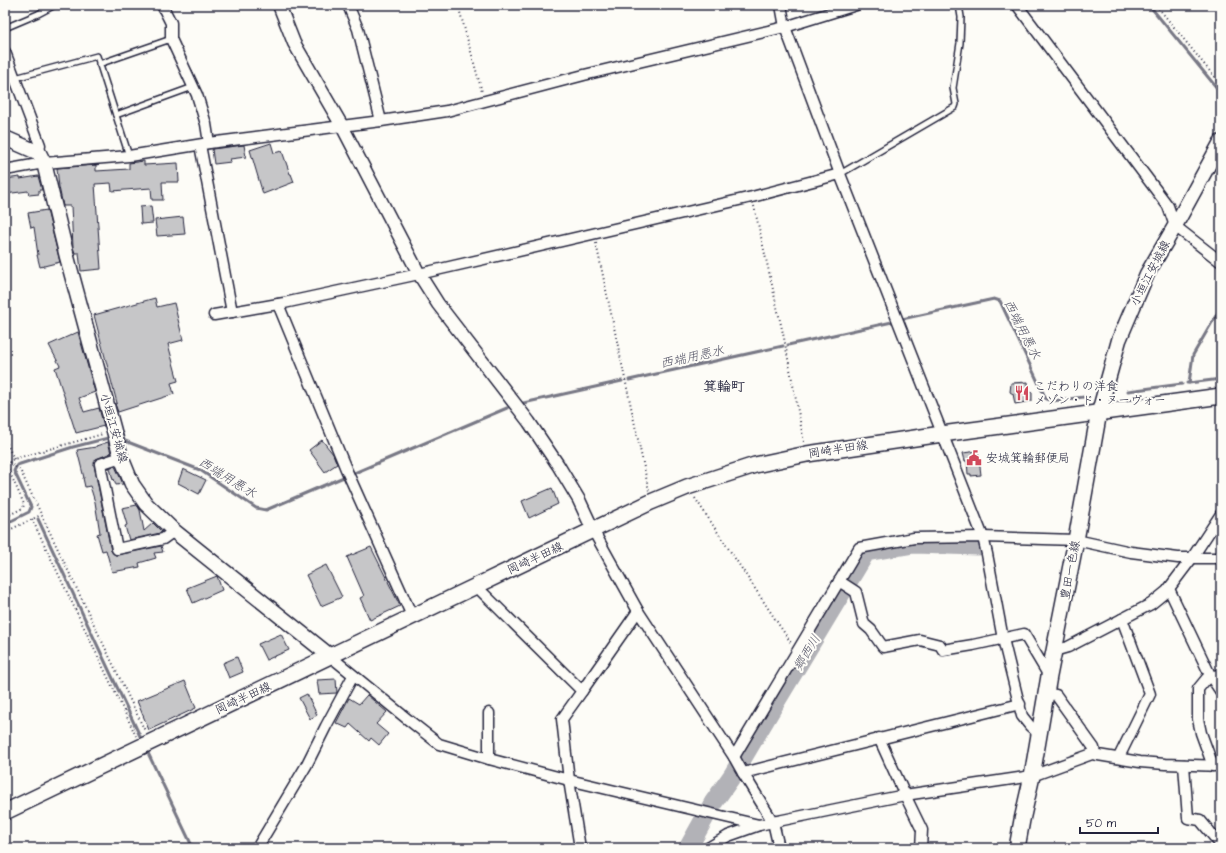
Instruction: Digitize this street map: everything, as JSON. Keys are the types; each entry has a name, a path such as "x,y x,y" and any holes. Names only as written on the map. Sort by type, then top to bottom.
{"main road":[{"path":"5,138 41,158"},
{"name":"小垣江安城線","path":"1099,412 1119,340 1147,274 1176,226 1221,142"},
{"name":"小垣江安城線","path":"41,158 121,457 132,484 146,504 174,531 330,656"},
{"path":"1099,412 1221,396"},
{"name":"岡崎半田線","path":"5,812 651,502 687,487 755,465 807,454 1099,412"},
{"name":"豊田一色線","path":"1017,848 1032,776 1049,676 1076,540 1099,412"}],"street":[{"path":"162,5 171,24 171,39 197,95 206,124 205,144 232,312"},
{"path":"278,5 294,43 342,126 419,274 438,304 529,422 558,465 579,500 593,530 638,611 734,757 773,822 779,848"},
{"path":"348,5 358,29 381,121"},
{"path":"782,5 785,27 840,174 983,537 1003,639 1022,716 1039,734"},
{"path":"5,170 41,158 130,156 205,144 447,111 584,75 785,27 856,5"},
{"path":"1017,5 1168,206 1176,226 1221,262"},
{"path":"5,52 40,145 41,158"},
{"path":"214,315 278,304 419,274 752,197 840,174"},
{"path":"278,304 346,469 412,616"},
{"path":"121,457 100,464 117,549 163,539 174,531"},
{"path":"1054,651 1068,647 1151,604 1169,588 1192,558 1221,514"},
{"path":"734,757 859,548 914,538 983,537 1076,540 1131,552 1178,558 1221,558"},
{"path":"840,581 856,592 864,624 883,647 920,640 940,645 943,650 1024,634 1049,676"},
{"path":"476,586 582,691"},
{"path":"1169,588 1211,677 1221,692"},
{"path":"580,848 569,780 562,719 638,611"},
{"path":"1119,758 1150,694 1122,619"},
{"path":"330,656 439,744 569,780 759,825"},
{"path":"708,848 728,836 759,825 905,796 1032,776 1092,754 1140,762 1217,766 1201,733 1198,718 1198,689 1207,678 1221,674"},
{"path":"257,848 306,766 353,676"},
{"path":"1046,694 1056,695 1094,748 1095,754"},
{"path":"743,773 1020,704"},
{"path":"489,713 489,759"},
{"path":"879,738 922,830 921,848"},
{"path":"1184,765 1188,818 1200,820 1221,845"}],"lane":[{"path":"5,28 55,5"},
{"path":"840,174 955,107 956,104 953,88 960,43 959,5"},
{"path":"100,64 171,39"},
{"path":"15,78 97,56 130,156"},
{"path":"116,114 193,87"}],"path":[{"path":"458,5 484,101"},
{"path":"1156,5 1221,85"},
{"path":"752,197 784,338 807,454"},
{"path":"594,234 651,502"},
{"path":"7,466 9,462 14,459 114,431"},
{"path":"5,440 14,459"},
{"path":"5,462 24,504 23,508 5,517"},
{"path":"9,462 20,470 146,744"},
{"path":"687,487 797,652"},
{"path":"5,532 41,515"},
{"path":"32,519 146,744"}],"building":[{"path":"271,143 274,153 282,151 294,182 263,194 250,150"},
{"path":"244,145 246,157 230,159 231,162 214,164 212,149"},
{"path":"144,161 144,165 178,163 179,182 162,182 163,200 152,200 151,188 112,191 111,183 95,184 101,269 81,271 79,253 75,253 73,247 71,206 63,206 57,168 96,165 96,171 129,169 129,163"},
{"path":"38,176 42,190 39,190 39,194 29,195 28,191 5,194 5,179 20,177 20,179"},
{"path":"151,206 153,223 141,224 140,207"},
{"path":"47,210 60,262 40,267 34,227 31,228 28,213"},
{"path":"183,217 185,234 157,236 155,220"},
{"path":"155,298 157,307 174,303 183,340 168,344 178,381 171,383 174,394 118,412 94,315"},
{"path":"78,332 95,392 79,398 84,412 99,408 104,426 76,433 55,368 60,366 49,345"},
{"name":"こだわりの洋食 メゾン・ド・ヌーヴォー","path":"1028,382 1029,392 1032,392 1032,401 1015,404 1013,394 1010,392 1011,383"},
{"path":"322,440 333,454 337,464 325,472 309,450"},
{"path":"108,442 111,453 96,459 94,465 111,551 115,555 118,555 161,546 163,552 154,553 156,558 139,563 140,567 112,572 106,550 102,551 97,534 100,533 95,502 90,486 85,487 77,450 96,447"},
{"path":"978,451 981,475 971,476 971,474 968,474 967,461 965,461 963,453"},
{"path":"115,466 123,484 116,485 114,479 113,480 110,468 108,468"},
{"path":"183,469 206,480 199,494 178,483"},
{"path":"552,488 558,504 529,518 522,501"},
{"path":"137,505 140,510 144,531 153,523 162,532 129,540 125,526 127,525 122,508"},
{"path":"371,547 400,606 370,620 360,598 364,596 347,557"},
{"path":"326,565 342,597 321,606 306,575"},
{"path":"217,576 222,590 193,603 187,588"},
{"path":"281,634 289,650 266,660 258,644"},
{"path":"237,657 243,672 229,678 223,663"},
{"path":"336,679 337,693 319,694 317,680"},
{"path":"185,681 196,708 149,730 137,701"},
{"path":"307,694 317,715 310,719 299,698"},
{"path":"367,695 387,712 376,724 388,734 379,745 371,738 369,741 350,724 347,728 336,723 349,698 359,704"}],"waterway":[{"name":"西端用悪水","path":"1149,5 1221,93"},
{"name":"西端用悪水","path":"902,319 994,299 1000,301 1046,399 1052,401 1084,397"},
{"name":"西端用悪水","path":"1187,383 1189,383 1193,355 1221,307"},
{"name":"西端用悪水","path":"788,345 892,322"},
{"name":"西端用悪水","path":"629,380 783,346"},
{"path":"1189,383 1221,379"},
{"name":"西端用悪水","path":"519,404 622,381"},
{"name":"西端用悪水","path":"1128,391 1182,384"},
{"name":"西端用悪水","path":"352,474 507,408"},
{"name":"西端用悪水","path":"5,524 29,512 31,507 14,471 17,465 73,447 112,437"},
{"name":"西端用悪水","path":"120,439 200,470 256,508 266,510 346,476"},
{"path":"38,519 140,736"},
{"name":"郷西川","path":"688,848 713,803 732,776 866,552 914,544 978,546"},
{"path":"148,753 193,848"}],"place":[{"name":"こだわりの洋食 メゾン・ド・ヌーヴォー","path":"1022,393"},
{"name":"安城箕輪郵便局","path":"974,458"}],"district":[{"name":"箕輪町","path":"724,386"}]}
